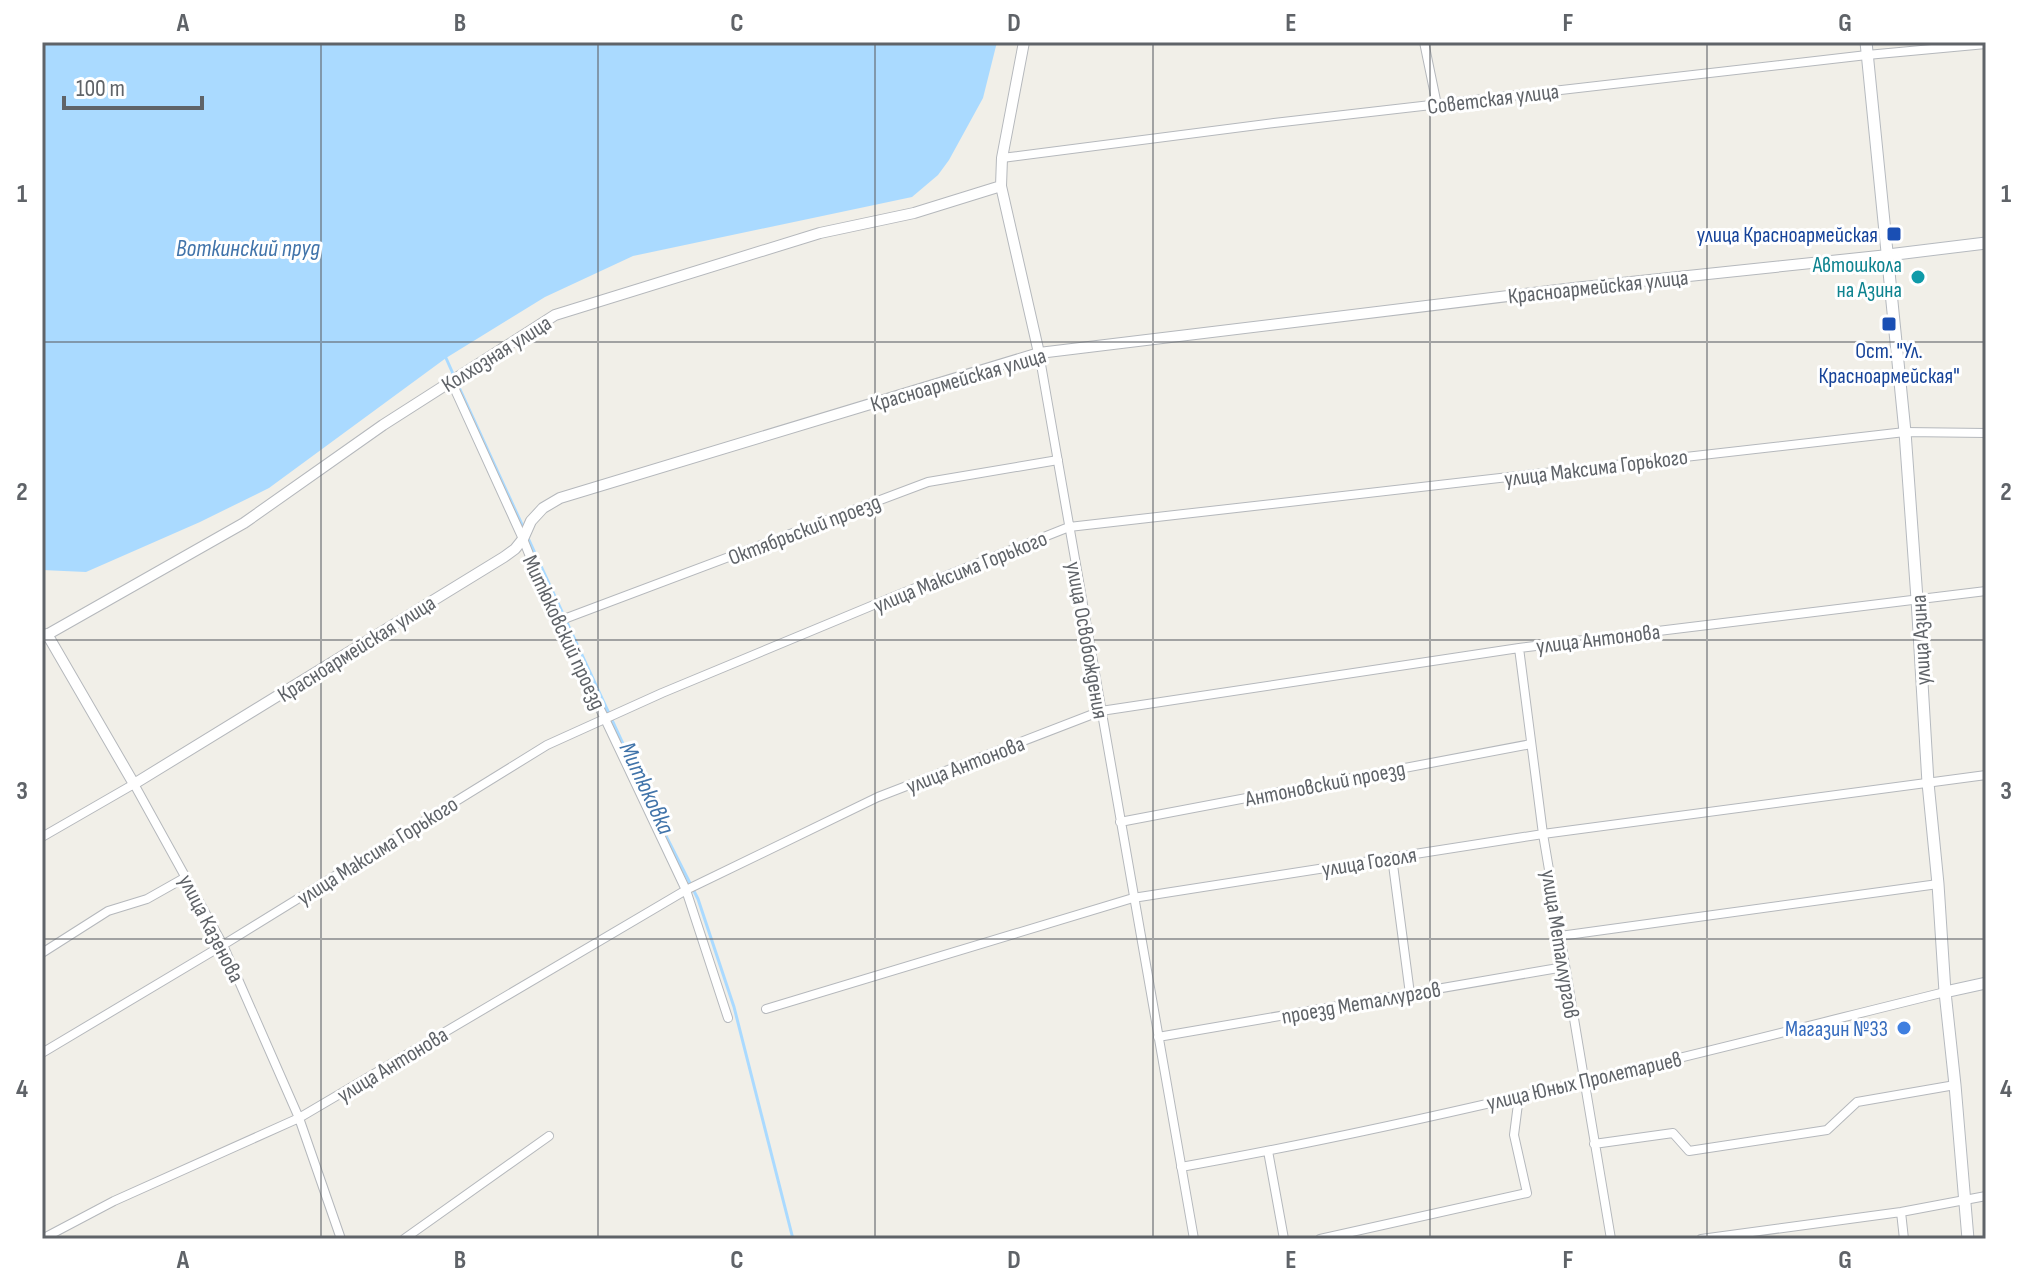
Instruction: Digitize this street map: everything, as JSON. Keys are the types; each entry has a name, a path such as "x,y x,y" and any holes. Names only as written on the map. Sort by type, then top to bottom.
{"main road":[{"name":"улица Азина","path":"1866,42 1905,432 1928,783 1968,1239"},
{"name":"Красноармейская улица","path":"1888,255 1986,243"},
{"name":"улица Юных Пролетариев","path":"1945,992 1986,983"}],"street":[{"name":"улица Освобождения","path":"1024,42 1002,158 1001,186 1039,353 1194,1239"},
{"path":"1424,42 1437,105"},
{"name":"Советская улица","path":"1002,158 1867,55 1986,44"},
{"name":"Колхозная улица","path":"44,636 244,523 383,425 555,315 820,233 914,213 1001,186"},
{"name":"Красноармейская улица","path":"42,837 504,557 523,539 531,521 543,508 560,498 1039,353 1574,288 1888,255"},
{"name":"Митюковский проезд","path":"451,381 523,539 556,622 606,718 686,890 728,1018"},
{"name":"улица Максима Горького","path":"42,1053 547,745 900,594 1069,527 1905,432 1986,433"},
{"name":"Октябрьский проезд","path":"556,622 928,482 1058,460"},
{"name":"улица Антонова","path":"42,1239 114,1201 299,1118 698,884 878,797 1101,711 1519,648 1986,591"},
{"name":"улица Казенова","path":"44,636 134,784 223,945 299,1118 341,1239"},
{"name":"улица Металлургов","path":"1519,648 1543,834 1611,1239"},
{"name":"Антоновский проезд","path":"1120,822 1531,744"},
{"name":"улица Гоголя","path":"766,1009 1133,898 1543,834 1986,775"},
{"path":"1392,857 1410,994"},
{"path":"42,953 108,911 147,899 186,877"},
{"path":"1560,936 1938,884"},
{"name":"проезд Металлургов","path":"1158,1037 1564,967"},
{"name":"улица Юных Пролетариев","path":"1181,1167 1519,1096 1945,992"},
{"path":"1594,1144 1673,1133 1689,1151 1827,1130 1857,1102 1955,1085"},
{"path":"1320,1239 1527,1193 1514,1135 1519,1096"},
{"path":"404,1239 549,1136"},
{"path":"1268,1151 1284,1239"},
{"path":"1701,1239 1901,1212 1986,1196"},
{"path":"1901,1212 1904,1239"}],"water":[{"name":"Воткинский пруд","path":"42,42 997,42 983,98 949,160 938,175 912,197 633,256 545,297 446,358 269,488 86,572 42,570"}],"waterway":[{"name":"Митюковка","path":"446,358 454,376"},
{"name":"Митюковка","path":"457,383 524,529"},
{"name":"Митюковка","path":"527,536 698,899 734,1007 793,1239"}],"place":[{"name":"улица Красноармейская","path":"1894,234"},
{"name":"Автошкола на Азина","path":"1918,277"},
{"name":"Ост. \"Ул. Красноармейская\"","path":"1889,324"},
{"name":"Магазин №33","path":"1904,1028"}]}
